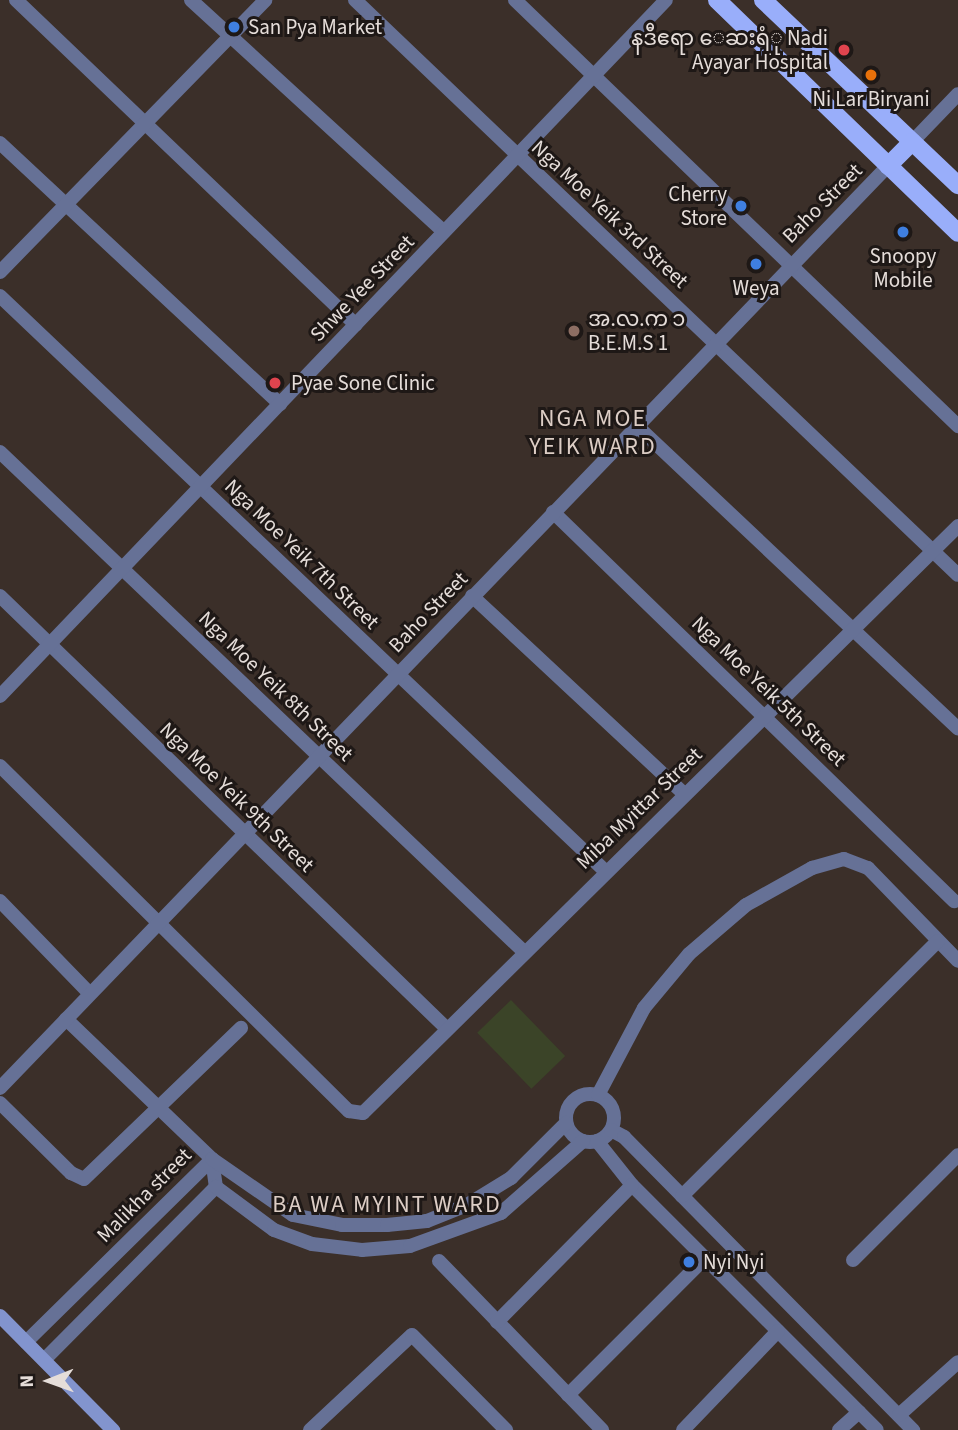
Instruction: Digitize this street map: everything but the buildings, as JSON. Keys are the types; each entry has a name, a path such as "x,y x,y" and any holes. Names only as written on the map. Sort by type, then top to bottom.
{"main road":[{"path":"717,0 958,233"},
{"path":"762,0 958,185"},
{"path":"774,57 797,33"},
{"path":"888,166 912,142"},
{"path":"0,1316 113,1430"}],"street":[{"path":"16,0 356,325"},
{"path":"191,0 444,232"},
{"path":"0,272 265,0"},
{"name":"Nga Moe Yeik 3rd Street","path":"355,0 958,575"},
{"path":"515,0 958,426"},
{"name":"Shwe Yee Street","path":"0,696 666,0"},
{"path":"912,142 958,94"},
{"path":"0,143 280,404"},
{"name":"Baho Street","path":"0,1088 888,166"},
{"name":"Nga Moe Yeik 7th Street","path":"0,296 605,871"},
{"path":"636,426 958,729"},
{"name":"Nga Moe Yeik 8th Street","path":"0,452 523,951"},
{"name":"Nga Moe Yeik 5th Street","path":"553,512 954,901"},
{"name":"Miba Myittar Street","path":"158,924 349,1111 363,1113 445,1027 958,526"},
{"name":"Nga Moe Yeik 9th Street","path":"0,596 445,1027"},
{"path":"472,596 684,794"},
{"path":"0,766 158,924"},
{"path":"877,1430 590,1141 566,1123 571,1102 598,1095 644,1008 689,954 746,905 812,868 844,859 868,868 958,961"},
{"path":"0,901 90,994"},
{"path":"682,1196 938,941"},
{"path":"66,1019 212,1159 216,1186 274,1230 312,1244 362,1250 410,1246 501,1213 590,1141 611,1130"},
{"path":"0,1103 71,1173 85,1179 161,1110 242,1028"},
{"path":"598,1095 614,1114 611,1130"},
{"name":"Malikha street","path":"26,1342 212,1159 293,1214 342,1225 387,1225 427,1221 467,1205 511,1178 566,1123"},
{"path":"611,1130 682,1196 914,1430"},
{"path":"853,1260 958,1155"},
{"path":"497,1322 632,1185"},
{"name":"Malikha street","path":"44,1360 216,1186"},
{"path":"568,1395 705,1258"},
{"path":"439,1261 602,1430"},
{"path":"683,1430 778,1331"},
{"path":"320,1427 412,1335 506,1430"},
{"path":"899,1415 958,1362"},
{"path":"839,1430 859,1412"}],"green space":[{"path":"511,1000 565,1056 531,1089 477,1033"}],"place":[{"name":"San Pya Market","path":"234,27"},
{"name":"နဒီဧရာ ေဆးရံု Nadi Ayayar Hospital","path":"844,50"},
{"name":"Ni Lar Biryani","path":"871,75"},
{"name":"Cherry Store","path":"741,206"},
{"name":"Snoopy Mobile","path":"903,232"},
{"name":"Weya","path":"756,264"},
{"name":"အ.လ.က ၁ B.E.M.S 1","path":"574,331"},
{"name":"Pyae Sone Clinic","path":"275,383"},
{"name":"Nyi Nyi","path":"689,1262"}],"district":[{"name":"NGA MOE YEIK WARD","path":"593,433"},
{"name":"BA WA MYINT WARD","path":"387,1205"}]}
